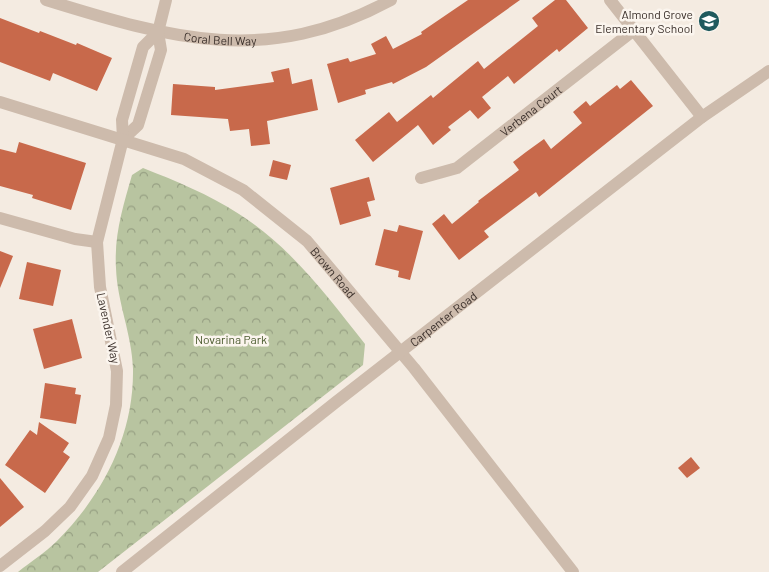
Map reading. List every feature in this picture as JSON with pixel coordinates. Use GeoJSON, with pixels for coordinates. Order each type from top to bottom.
{"type":"FeatureCollection","features":[{"type":"Feature","properties":{"kind":"street","name":"Coral Bell Way"},"geometry":{"type":"LineString","coordinates":[[46,0],[158,32],[181,37],[236,42],[282,38],[334,26],[391,0]]}},
{"type":"Feature","properties":{"kind":"street","name":"Lavender Way"},"geometry":{"type":"LineString","coordinates":[[124,139],[138,125],[161,50],[158,32],[166,0]]}},
{"type":"Feature","properties":{"kind":"street"},"geometry":{"type":"LineString","coordinates":[[610,0],[702,117]]}},
{"type":"Feature","properties":{"kind":"street","name":"Verbena Court"},"geometry":{"type":"LineString","coordinates":[[420,178],[458,168],[634,30]]}},
{"type":"Feature","properties":{"kind":"street","name":"Lavender Way"},"geometry":{"type":"LineString","coordinates":[[0,566],[45,531],[70,507],[92,476],[109,438],[116,405],[118,371],[113,339],[100,287],[97,242],[124,139],[122,120],[143,47],[158,32]]}},
{"type":"Feature","properties":{"kind":"street","name":"Carpenter Road"},"geometry":{"type":"LineString","coordinates":[[122,572],[336,402],[702,117],[769,72]]}},
{"type":"Feature","properties":{"kind":"street","name":"Brown Road"},"geometry":{"type":"LineString","coordinates":[[0,102],[184,159],[243,190],[308,241],[401,353],[573,572]]}},
{"type":"Feature","properties":{"kind":"street"},"geometry":{"type":"LineString","coordinates":[[0,218],[75,239],[97,242]]}},
{"type":"Feature","properties":{"kind":"green space","name":"Novarina Park"},"geometry":{"type":"Polygon","coordinates":[[[143,168],[216,200],[258,227],[275,241],[307,273],[365,344],[363,365],[98,572],[18,572],[52,545],[74,523],[102,484],[122,440],[132,393],[133,369],[130,343],[117,281],[116,244],[122,209],[132,175],[143,168]]]}},
{"type":"Feature","properties":{"kind":"building"},"geometry":{"type":"Polygon","coordinates":[[[468,0],[520,0],[426,67],[393,84],[392,82],[365,90],[366,94],[338,103],[327,64],[348,58],[350,62],[376,54],[371,44],[386,36],[393,49],[422,34],[421,32],[468,0]]]}},
{"type":"Feature","properties":{"kind":"building"},"geometry":{"type":"Polygon","coordinates":[[[555,0],[566,0],[588,28],[559,52],[557,49],[514,84],[508,76],[482,97],[491,108],[478,119],[470,110],[448,127],[451,130],[433,145],[418,125],[373,162],[355,140],[389,112],[397,122],[431,95],[433,98],[478,61],[484,69],[538,26],[532,18],[555,0]]]}},
{"type":"Feature","properties":{"kind":"building"},"geometry":{"type":"Polygon","coordinates":[[[0,18],[39,33],[40,31],[76,45],[77,43],[112,58],[97,91],[53,73],[50,81],[0,62],[0,18]]]}},
{"type":"Feature","properties":{"kind":"building"},"geometry":{"type":"Polygon","coordinates":[[[289,68],[292,84],[312,79],[318,110],[267,121],[270,144],[251,146],[249,129],[230,131],[228,119],[171,115],[173,84],[215,87],[215,90],[274,82],[271,72],[289,68]]]}},
{"type":"Feature","properties":{"kind":"building"},"geometry":{"type":"Polygon","coordinates":[[[631,80],[653,106],[539,197],[536,192],[484,231],[489,237],[459,260],[432,224],[444,214],[452,224],[478,201],[519,170],[513,162],[544,139],[551,149],[582,123],[573,112],[586,101],[590,106],[617,85],[620,89],[631,80]]]}},
{"type":"Feature","properties":{"kind":"building"},"geometry":{"type":"Polygon","coordinates":[[[19,142],[86,163],[71,210],[32,198],[33,195],[0,186],[0,149],[16,153],[19,142]]]}},
{"type":"Feature","properties":{"kind":"building"},"geometry":{"type":"Polygon","coordinates":[[[273,160],[291,165],[287,180],[269,176],[273,160]]]}},
{"type":"Feature","properties":{"kind":"building"},"geometry":{"type":"Polygon","coordinates":[[[369,177],[375,200],[367,202],[371,216],[340,225],[330,188],[369,177]]]}},
{"type":"Feature","properties":{"kind":"building"},"geometry":{"type":"Polygon","coordinates":[[[399,225],[423,231],[410,280],[398,277],[399,271],[375,265],[384,229],[397,232],[399,225]]]}},
{"type":"Feature","properties":{"kind":"building"},"geometry":{"type":"Polygon","coordinates":[[[0,251],[13,256],[0,288],[0,251]]]}},
{"type":"Feature","properties":{"kind":"building"},"geometry":{"type":"Polygon","coordinates":[[[27,262],[61,270],[53,306],[19,299],[27,262]]]}},
{"type":"Feature","properties":{"kind":"building"},"geometry":{"type":"Polygon","coordinates":[[[72,319],[82,358],[44,369],[33,329],[72,319]]]}},
{"type":"Feature","properties":{"kind":"building"},"geometry":{"type":"Polygon","coordinates":[[[45,383],[76,388],[75,394],[81,395],[76,424],[40,418],[45,383]]]}},
{"type":"Feature","properties":{"kind":"building"},"geometry":{"type":"Polygon","coordinates":[[[39,422],[69,443],[63,452],[70,457],[45,493],[5,465],[30,430],[37,435],[39,422]]]}},
{"type":"Feature","properties":{"kind":"building"},"geometry":{"type":"Polygon","coordinates":[[[691,457],[700,468],[687,478],[678,468],[691,457]]]}},
{"type":"Feature","properties":{"kind":"building"},"geometry":{"type":"Polygon","coordinates":[[[0,478],[24,507],[0,527],[0,478]]]}},
{"type":"Feature","properties":{"kind":"place","name":"Almond Grove Elementary School"},"geometry":{"type":"Point","coordinates":[709,21]}}]}
